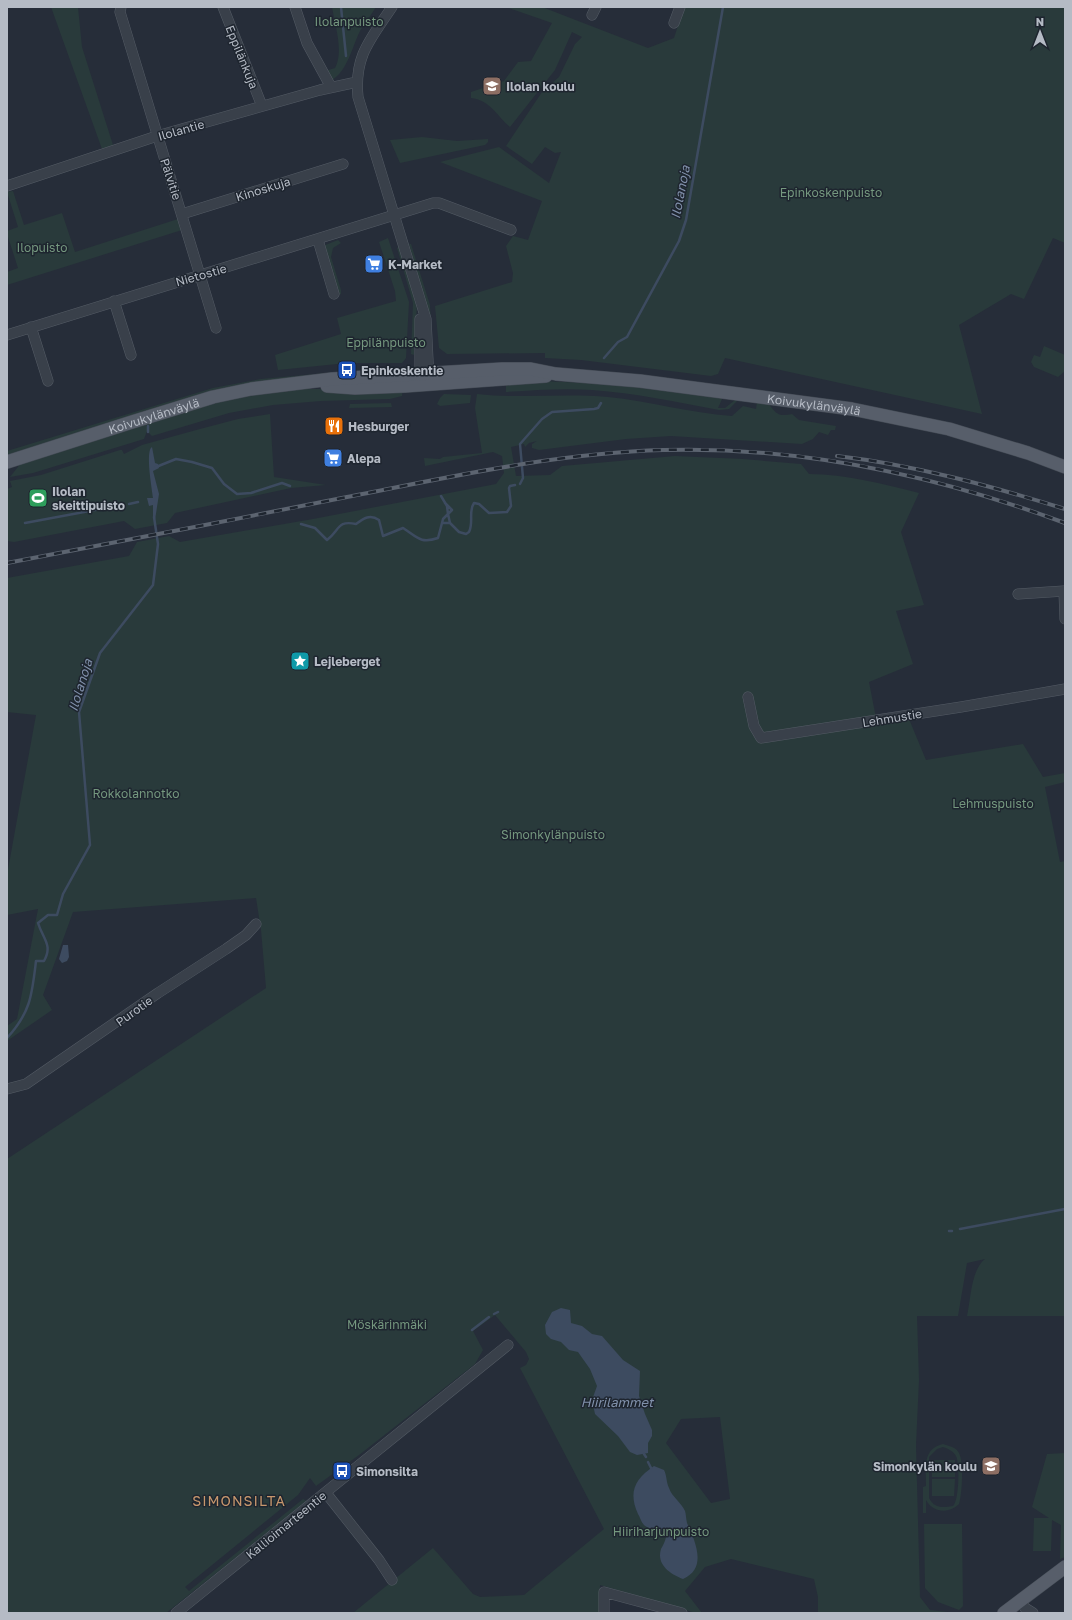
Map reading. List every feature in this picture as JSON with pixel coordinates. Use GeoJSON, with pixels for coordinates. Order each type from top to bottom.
{"type":"FeatureCollection","features":[{"type":"Feature","properties":{"kind":"main road","name":"Koivukylänväylä"},"geometry":{"type":"LineString","coordinates":[[7,462],[214,397],[251,389],[304,384],[355,388],[425,379],[533,378],[556,374],[640,380],[814,402],[880,414],[950,429],[1028,453],[1065,467]]}},
{"type":"Feature","properties":{"kind":"main road"},"geometry":{"type":"LineString","coordinates":[[1004,1613],[1065,1567]]}},
{"type":"Feature","properties":{"kind":"street","name":"Pälvitie"},"geometry":{"type":"LineString","coordinates":[[121,7],[122,17],[157,136],[216,328]]}},
{"type":"Feature","properties":{"kind":"street","name":"Eppilänkuja"},"geometry":{"type":"LineString","coordinates":[[223,7],[262,106]]}},
{"type":"Feature","properties":{"kind":"street"},"geometry":{"type":"LineString","coordinates":[[295,7],[307,43],[331,87]]}},
{"type":"Feature","properties":{"kind":"street"},"geometry":{"type":"LineString","coordinates":[[392,7],[363,51],[358,65],[358,97],[423,310],[420,320],[425,379]]}},
{"type":"Feature","properties":{"kind":"street"},"geometry":{"type":"LineString","coordinates":[[674,23],[680,7]]}},
{"type":"Feature","properties":{"kind":"street","name":"Ilolantie"},"geometry":{"type":"LineString","coordinates":[[7,186],[157,136],[331,87],[357,82]]}},
{"type":"Feature","properties":{"kind":"street","name":"Kinoskuja"},"geometry":{"type":"LineString","coordinates":[[182,214],[344,164]]}},
{"type":"Feature","properties":{"kind":"street","name":"Nietostie"},"geometry":{"type":"LineString","coordinates":[[7,335],[200,274],[318,240],[394,215],[439,203],[511,230]]}},
{"type":"Feature","properties":{"kind":"street"},"geometry":{"type":"LineString","coordinates":[[318,240],[334,294]]}},
{"type":"Feature","properties":{"kind":"street"},"geometry":{"type":"LineString","coordinates":[[114,301],[131,355]]}},
{"type":"Feature","properties":{"kind":"street"},"geometry":{"type":"LineString","coordinates":[[31,327],[48,380]]}},
{"type":"Feature","properties":{"kind":"street"},"geometry":{"type":"LineString","coordinates":[[1018,594],[1064,591],[1065,619]]}},
{"type":"Feature","properties":{"kind":"street","name":"Lehmustie"},"geometry":{"type":"LineString","coordinates":[[748,697],[754,726],[761,738],[1065,689]]}},
{"type":"Feature","properties":{"kind":"street","name":"Purotie"},"geometry":{"type":"LineString","coordinates":[[7,1090],[26,1084],[158,993],[226,949],[246,935],[256,924]]}},
{"type":"Feature","properties":{"kind":"street","name":"Kallioimarteentie"},"geometry":{"type":"LineString","coordinates":[[176,1613],[508,1346]]}},
{"type":"Feature","properties":{"kind":"street"},"geometry":{"type":"LineString","coordinates":[[326,1493],[379,1560],[392,1580]]}},
{"type":"Feature","properties":{"kind":"street"},"geometry":{"type":"LineString","coordinates":[[604,1613],[604,1592],[682,1613]]}},
{"type":"Feature","properties":{"kind":"street"},"geometry":{"type":"LineString","coordinates":[[1020,1600],[1025,1608],[1033,1613]]}},
{"type":"Feature","properties":{"kind":"green space"},"geometry":{"type":"Polygon","coordinates":[[[51,7],[78,7],[82,47],[113,145],[102,149],[51,7]]]}},
{"type":"Feature","properties":{"kind":"green space","name":"Ilolanpuisto"},"geometry":{"type":"Polygon","coordinates":[[[332,7],[376,7],[360,31],[346,64],[332,80],[325,71],[335,68],[338,62],[339,46],[332,7]]]}},
{"type":"Feature","properties":{"kind":"green space","name":"Epinkoskenpuisto"},"geometry":{"type":"Polygon","coordinates":[[[506,7],[542,7],[648,48],[674,38],[684,7],[1065,7],[1065,243],[1053,238],[1024,299],[1011,294],[959,325],[982,414],[725,358],[718,374],[711,376],[581,360],[545,358],[545,353],[447,354],[439,348],[435,306],[512,282],[513,273],[506,246],[513,236],[528,240],[542,201],[440,162],[499,147],[549,183],[561,152],[555,153],[545,147],[532,164],[506,146],[542,92],[559,77],[575,44],[582,37],[572,32],[555,70],[510,127],[488,105],[478,99],[471,98],[471,92],[504,81],[518,62],[531,61],[552,23],[506,7]]]}},
{"type":"Feature","properties":{"kind":"green space"},"geometry":{"type":"Polygon","coordinates":[[[422,137],[457,141],[488,139],[488,142],[485,145],[400,163],[390,140],[422,137]]]}},
{"type":"Feature","properties":{"kind":"green space","name":"Ilopuisto"},"geometry":{"type":"Polygon","coordinates":[[[13,191],[24,225],[62,213],[75,252],[178,219],[182,230],[7,285],[7,272],[18,268],[7,234],[7,231],[18,227],[7,192],[13,191]]]}},
{"type":"Feature","properties":{"kind":"green space","name":"Eppilänpuisto"},"geometry":{"type":"Polygon","coordinates":[[[388,238],[409,302],[406,358],[402,363],[347,363],[278,370],[275,355],[341,334],[337,318],[396,301],[395,291],[379,242],[388,238]]]}},
{"type":"Feature","properties":{"kind":"green space"},"geometry":{"type":"Polygon","coordinates":[[[338,240],[341,243],[333,248],[331,257],[341,290],[341,294],[338,295],[323,246],[338,240]]]}},
{"type":"Feature","properties":{"kind":"green space"},"geometry":{"type":"Polygon","coordinates":[[[409,244],[411,244],[430,305],[432,348],[419,280],[409,244]]]}},
{"type":"Feature","properties":{"kind":"green space"},"geometry":{"type":"Polygon","coordinates":[[[399,247],[417,304],[414,355],[411,354],[413,303],[397,248],[399,247]]]}},
{"type":"Feature","properties":{"kind":"green space"},"geometry":{"type":"Polygon","coordinates":[[[1044,346],[1065,355],[1065,371],[1058,377],[1034,367],[1031,362],[1034,355],[1040,357],[1044,346]]]}},
{"type":"Feature","properties":{"kind":"green space"},"geometry":{"type":"Polygon","coordinates":[[[337,372],[7,456],[7,451],[213,388],[261,379],[337,372]]]}},
{"type":"Feature","properties":{"kind":"green space"},"geometry":{"type":"Polygon","coordinates":[[[540,381],[614,384],[723,397],[718,408],[725,408],[735,400],[738,400],[729,409],[719,410],[608,391],[560,389],[506,392],[506,385],[540,381]]]}},
{"type":"Feature","properties":{"kind":"green space"},"geometry":{"type":"Polygon","coordinates":[[[286,389],[402,389],[402,396],[390,399],[321,401],[273,405],[229,413],[152,436],[147,431],[144,439],[33,473],[10,477],[21,463],[211,403],[286,389]]]}},
{"type":"Feature","properties":{"kind":"green space"},"geometry":{"type":"Polygon","coordinates":[[[444,394],[471,395],[470,403],[440,406],[437,404],[444,394]]]}},
{"type":"Feature","properties":{"kind":"green space","name":"Simonkylänpuisto"},"geometry":{"type":"Polygon","coordinates":[[[477,394],[509,396],[608,397],[732,416],[743,406],[756,409],[757,402],[769,404],[778,414],[781,415],[792,414],[799,420],[836,426],[835,430],[831,430],[828,435],[819,432],[813,439],[802,444],[671,436],[626,439],[539,450],[532,448],[532,444],[537,441],[529,443],[525,447],[524,444],[511,447],[516,476],[550,475],[562,466],[675,456],[743,459],[801,464],[809,474],[823,474],[851,478],[919,493],[901,532],[924,605],[896,611],[913,664],[869,682],[876,718],[909,719],[926,760],[1023,744],[1043,777],[1065,773],[1065,782],[1045,787],[1060,862],[1065,861],[1065,1316],[967,1316],[974,1277],[980,1264],[985,1259],[967,1263],[958,1316],[917,1316],[919,1380],[916,1445],[920,1597],[930,1610],[956,1613],[818,1613],[818,1597],[814,1579],[731,1559],[705,1567],[685,1591],[702,1613],[696,1613],[600,1585],[599,1613],[353,1613],[433,1548],[473,1594],[480,1597],[524,1595],[604,1529],[520,1368],[526,1365],[529,1359],[526,1352],[495,1315],[473,1331],[483,1350],[475,1364],[359,1455],[316,1486],[310,1478],[298,1495],[185,1587],[189,1591],[303,1499],[307,1501],[166,1613],[7,1613],[7,1159],[266,988],[261,930],[256,898],[73,912],[43,995],[52,1010],[7,1041],[7,1026],[17,1019],[38,909],[7,915],[7,875],[36,715],[7,712],[7,578],[129,556],[137,542],[169,536],[180,542],[313,519],[496,484],[504,473],[502,456],[493,452],[425,466],[424,458],[440,459],[443,457],[482,453],[475,408],[477,394]],[[720,1417],[681,1419],[666,1443],[711,1503],[730,1499],[720,1417]]]}},
{"type":"Feature","properties":{"kind":"green space"},"geometry":{"type":"Polygon","coordinates":[[[391,403],[392,407],[349,408],[350,404],[391,403]]]}},
{"type":"Feature","properties":{"kind":"green space"},"geometry":{"type":"Polygon","coordinates":[[[270,414],[274,477],[326,485],[291,488],[175,513],[167,523],[135,529],[124,521],[14,542],[7,541],[7,489],[12,487],[10,481],[41,475],[120,450],[122,450],[124,454],[142,445],[238,419],[270,414]]]}},
{"type":"Feature","properties":{"kind":"green space"},"geometry":{"type":"Polygon","coordinates":[[[943,1444],[950,1446],[958,1451],[961,1457],[962,1486],[960,1499],[959,1504],[946,1511],[933,1508],[926,1500],[926,1513],[923,1513],[923,1487],[926,1486],[927,1460],[931,1450],[943,1444]],[[943,1447],[937,1449],[929,1457],[929,1498],[933,1504],[945,1507],[953,1506],[957,1497],[958,1466],[956,1456],[952,1451],[943,1447]]]}},
{"type":"Feature","properties":{"kind":"green space"},"geometry":{"type":"Polygon","coordinates":[[[1065,1453],[1065,1557],[1060,1559],[1061,1525],[1052,1520],[1051,1551],[1033,1551],[1034,1518],[1049,1518],[1032,1507],[1047,1454],[1065,1453]]]}},
{"type":"Feature","properties":{"kind":"green space"},"geometry":{"type":"Polygon","coordinates":[[[932,1460],[955,1460],[955,1477],[932,1477],[932,1460]]]}},
{"type":"Feature","properties":{"kind":"green space"},"geometry":{"type":"Polygon","coordinates":[[[932,1479],[955,1479],[954,1496],[932,1496],[932,1479]]]}},
{"type":"Feature","properties":{"kind":"green space"},"geometry":{"type":"Polygon","coordinates":[[[924,1524],[962,1524],[963,1606],[959,1610],[938,1602],[925,1588],[924,1524]]]}},
{"type":"Feature","properties":{"kind":"water"},"geometry":{"type":"Polygon","coordinates":[[[152,447],[155,463],[158,464],[159,468],[153,471],[159,494],[155,520],[153,516],[153,505],[149,506],[147,498],[153,498],[149,463],[149,455],[152,447]]]}},
{"type":"Feature","properties":{"kind":"water"},"geometry":{"type":"Polygon","coordinates":[[[63,945],[68,945],[69,957],[67,961],[62,963],[59,959],[63,945]]]}},
{"type":"Feature","properties":{"kind":"water","name":"Hiirilammet"},"geometry":{"type":"Polygon","coordinates":[[[561,1308],[570,1310],[571,1323],[582,1326],[592,1334],[602,1336],[623,1360],[640,1371],[639,1396],[652,1430],[652,1436],[648,1443],[648,1453],[637,1455],[630,1452],[618,1436],[595,1414],[592,1400],[597,1386],[590,1369],[578,1352],[569,1350],[561,1342],[551,1339],[546,1334],[545,1325],[552,1312],[561,1308]]]}},
{"type":"Feature","properties":{"kind":"water"},"geometry":{"type":"Polygon","coordinates":[[[654,1466],[664,1470],[670,1491],[685,1511],[687,1523],[696,1546],[697,1561],[695,1568],[691,1574],[683,1579],[669,1572],[661,1560],[661,1549],[666,1537],[662,1531],[644,1525],[635,1506],[635,1487],[642,1476],[654,1466]]]}},
{"type":"Feature","properties":{"kind":"waterway"},"geometry":{"type":"LineString","coordinates":[[341,7],[346,56]]}},
{"type":"Feature","properties":{"kind":"waterway","name":"Ilolanoja"},"geometry":{"type":"LineString","coordinates":[[604,358],[618,342],[627,337],[679,241],[686,220],[723,7]]}},
{"type":"Feature","properties":{"kind":"waterway","name":"Ilolanoja"},"geometry":{"type":"LineString","coordinates":[[520,484],[523,478],[520,444],[542,419],[552,412],[594,409],[598,408],[601,403]]}},
{"type":"Feature","properties":{"kind":"waterway"},"geometry":{"type":"LineString","coordinates":[[148,426],[148,432]]}},
{"type":"Feature","properties":{"kind":"waterway","name":"Ilolanoja"},"geometry":{"type":"LineString","coordinates":[[156,467],[176,459],[212,468],[224,484],[237,494],[251,493],[282,483],[290,486]]}},
{"type":"Feature","properties":{"kind":"waterway","name":"Ilolanoja"},"geometry":{"type":"LineString","coordinates":[[301,524],[315,528],[327,540],[339,527],[345,523],[356,524],[370,517],[379,520],[383,536],[403,528],[419,539],[432,540],[438,538],[442,523],[450,523],[459,532],[466,534],[469,532],[471,525],[471,510],[474,503],[479,504],[489,513],[507,512],[511,506],[509,488],[510,486],[515,485]]}},
{"type":"Feature","properties":{"kind":"waterway"},"geometry":{"type":"LineString","coordinates":[[441,496],[447,506],[448,514],[443,519],[442,523]]}},
{"type":"Feature","properties":{"kind":"waterway"},"geometry":{"type":"LineString","coordinates":[[129,504],[138,502]]}},
{"type":"Feature","properties":{"kind":"waterway"},"geometry":{"type":"LineString","coordinates":[[445,503],[452,510],[448,514],[450,523]]}},
{"type":"Feature","properties":{"kind":"waterway"},"geometry":{"type":"LineString","coordinates":[[25,523],[111,507]]}},
{"type":"Feature","properties":{"kind":"waterway","name":"Ilolanoja"},"geometry":{"type":"LineString","coordinates":[[7,1038],[15,1029],[26,1011],[31,993],[36,961],[44,961],[47,955],[48,951],[46,942],[38,923],[48,915],[57,915],[63,894],[90,845],[79,712],[100,653],[153,585],[158,544],[154,517]]}},
{"type":"Feature","properties":{"kind":"waterway"},"geometry":{"type":"LineString","coordinates":[[960,1229],[1065,1209]]}},
{"type":"Feature","properties":{"kind":"waterway"},"geometry":{"type":"LineString","coordinates":[[494,1314],[498,1312]]}},
{"type":"Feature","properties":{"kind":"waterway"},"geometry":{"type":"LineString","coordinates":[[472,1330],[489,1317]]}},
{"type":"Feature","properties":{"kind":"waterway"},"geometry":{"type":"LineString","coordinates":[[648,1462],[651,1468]]}},
{"type":"Feature","properties":{"kind":"railway"},"geometry":{"type":"LineString","coordinates":[[7,563],[504,467],[583,456],[663,450],[715,450],[766,453],[867,467],[967,491],[1065,523]]}},
{"type":"Feature","properties":{"kind":"railway"},"geometry":{"type":"LineString","coordinates":[[837,456],[895,465],[952,477],[1065,509]]}},
{"type":"Feature","properties":{"kind":"place","name":"Ilolan koulu"},"geometry":{"type":"Point","coordinates":[492,86]}},
{"type":"Feature","properties":{"kind":"place","name":"K-Market"},"geometry":{"type":"Point","coordinates":[374,264]}},
{"type":"Feature","properties":{"kind":"place","name":"Epinkoskentie"},"geometry":{"type":"Point","coordinates":[347,370]}},
{"type":"Feature","properties":{"kind":"place","name":"Hesburger"},"geometry":{"type":"Point","coordinates":[334,426]}},
{"type":"Feature","properties":{"kind":"place","name":"Alepa"},"geometry":{"type":"Point","coordinates":[333,458]}},
{"type":"Feature","properties":{"kind":"place","name":"Ilolan skeittipuisto"},"geometry":{"type":"Point","coordinates":[38,498]}},
{"type":"Feature","properties":{"kind":"place","name":"Lejleberget"},"geometry":{"type":"Point","coordinates":[300,661]}},
{"type":"Feature","properties":{"kind":"place","name":"Simonkylän koulu"},"geometry":{"type":"Point","coordinates":[991,1466]}},
{"type":"Feature","properties":{"kind":"place","name":"Simonsilta"},"geometry":{"type":"Point","coordinates":[342,1471]}},
{"type":"Feature","properties":{"kind":"district","name":"SIMONSILTA"},"geometry":{"type":"Point","coordinates":[239,1500]}},
{"type":"Feature","properties":{"kind":"park label","name":"Rokkolannotko"},"geometry":{"type":"Point","coordinates":[136,793]}},
{"type":"Feature","properties":{"kind":"park label","name":"Lehmuspuisto"},"geometry":{"type":"Point","coordinates":[993,803]}},
{"type":"Feature","properties":{"kind":"park label","name":"Möskärinmäki"},"geometry":{"type":"Point","coordinates":[387,1324]}},
{"type":"Feature","properties":{"kind":"park label","name":"Hiiriharjunpuisto"},"geometry":{"type":"Point","coordinates":[661,1531]}}]}
